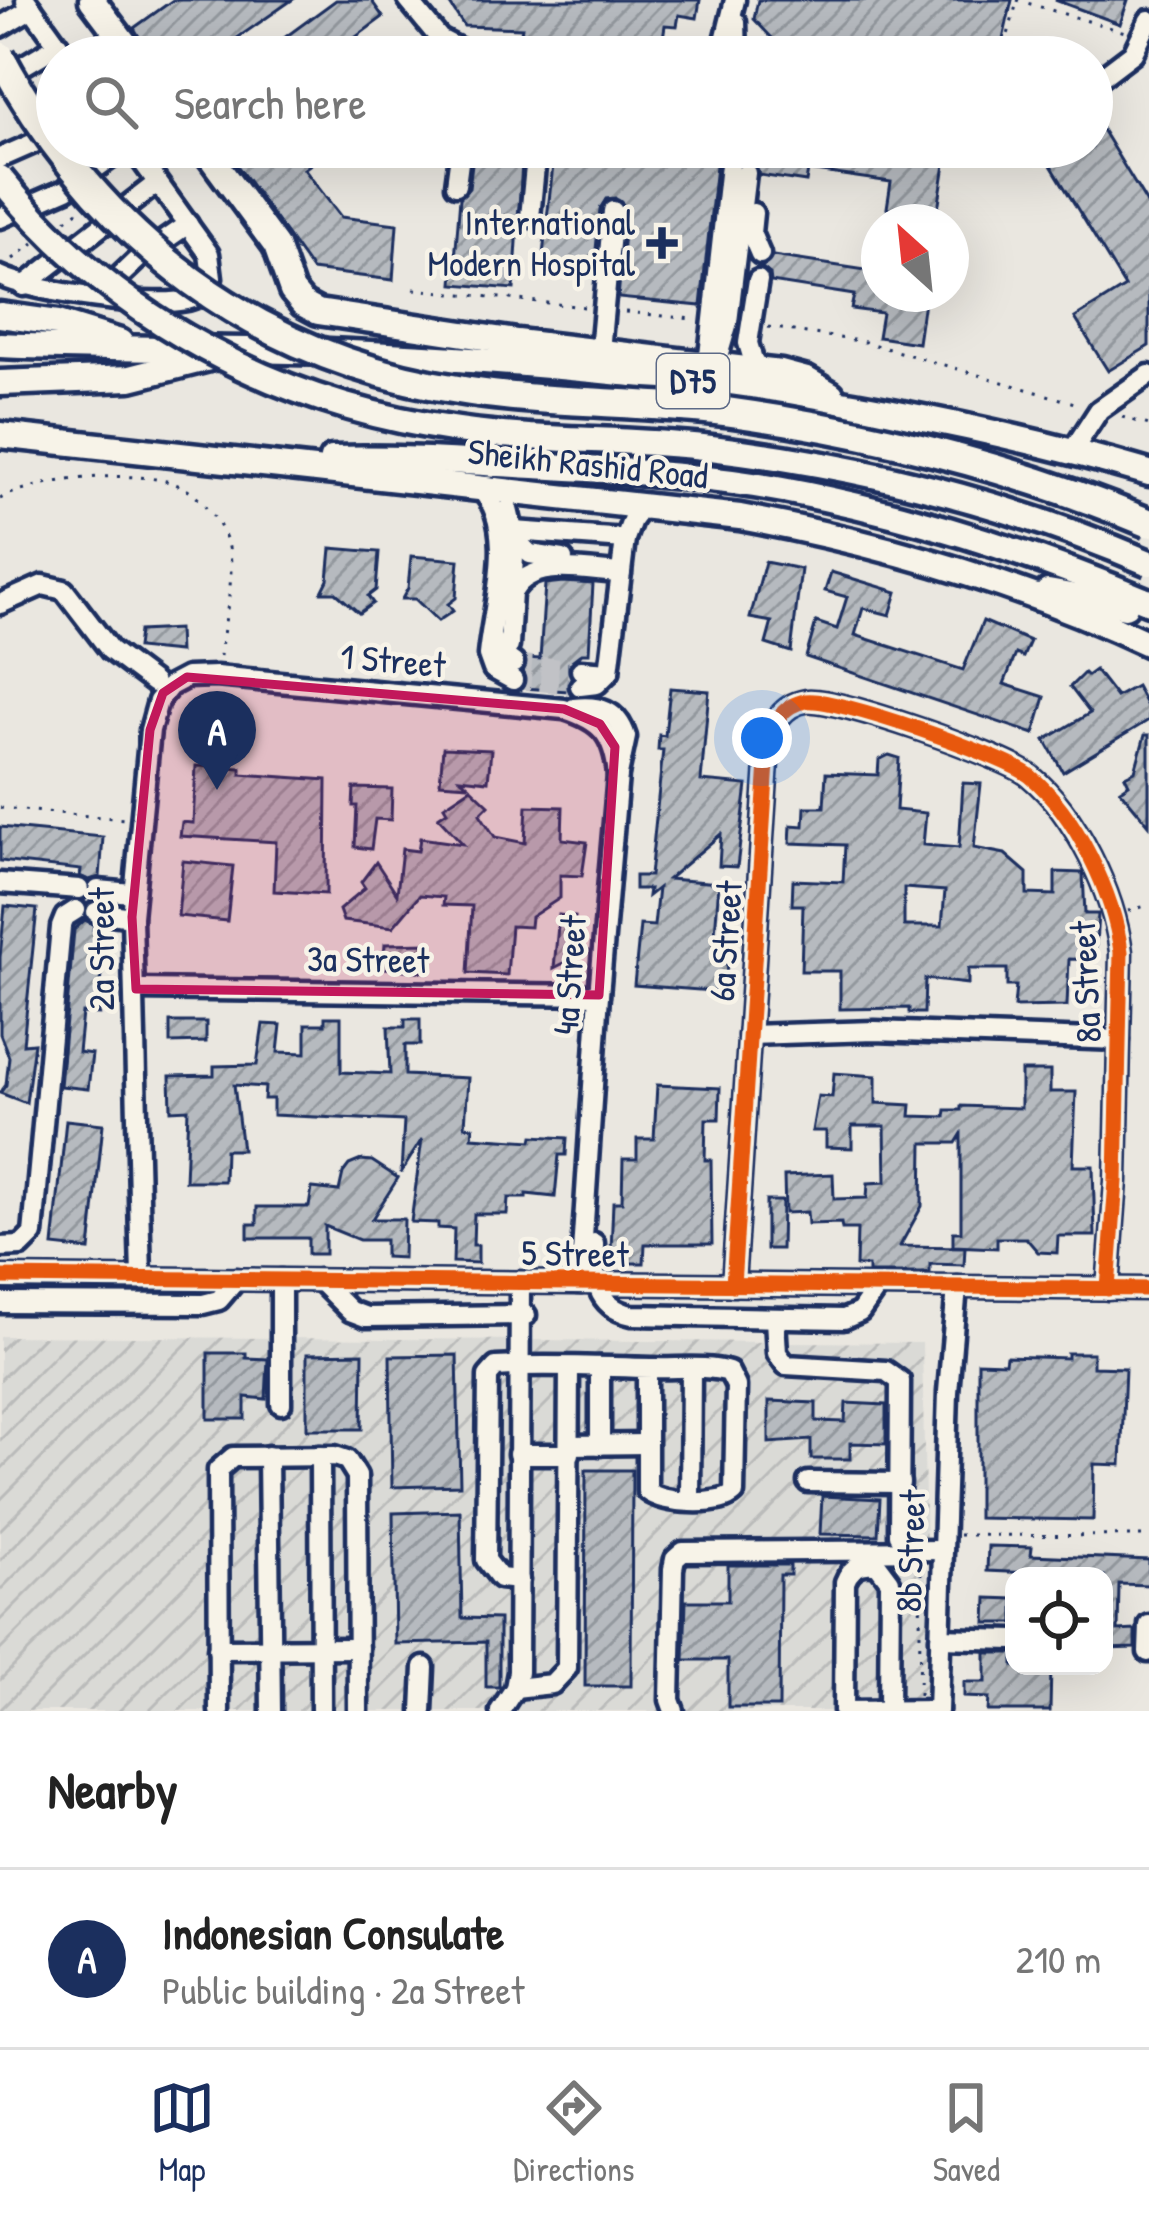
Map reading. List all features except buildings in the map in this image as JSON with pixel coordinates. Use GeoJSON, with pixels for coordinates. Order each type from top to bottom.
{"type":"FeatureCollection","features":[{"type":"Feature","properties":{"kind":"highway"},"geometry":{"type":"LineString","coordinates":[[0,56],[36,114]]}},
{"type":"Feature","properties":{"kind":"highway"},"geometry":{"type":"LineString","coordinates":[[74,168],[132,234],[208,294],[319,352],[390,375],[470,392],[684,407],[836,429],[1004,470],[1149,523]]}},
{"type":"Feature","properties":{"kind":"main road"},"geometry":{"type":"LineString","coordinates":[[92,0],[119,36]]}},
{"type":"Feature","properties":{"kind":"main road"},"geometry":{"type":"LineString","coordinates":[[218,168],[270,237],[292,291],[310,309],[422,328],[756,370],[807,380],[842,403]]}},
{"type":"Feature","properties":{"kind":"main road"},"geometry":{"type":"LineString","coordinates":[[0,178],[63,245],[154,318],[256,374],[332,404],[460,431],[654,442],[826,465],[1011,512],[1149,563]]}},
{"type":"Feature","properties":{"kind":"main road"},"geometry":{"type":"LineString","coordinates":[[0,316],[79,328],[139,350]]}},
{"type":"Feature","properties":{"kind":"main road","name":"D75"},"geometry":{"type":"LineString","coordinates":[[0,345],[232,350],[512,364],[698,381],[842,403],[1073,450],[1148,472]]}},
{"type":"Feature","properties":{"kind":"main road"},"geometry":{"type":"LineString","coordinates":[[0,383],[130,378],[232,350]]}},
{"type":"Feature","properties":{"kind":"main road","name":"Sheikh Rashid Road"},"geometry":{"type":"LineString","coordinates":[[0,435],[740,517],[855,540],[1021,591],[1149,644]]}},
{"type":"Feature","properties":{"kind":"main road"},"geometry":{"type":"LineString","coordinates":[[264,464],[414,458],[626,471],[755,485],[882,512],[1024,554],[1149,602]]}},
{"type":"Feature","properties":{"kind":"main road"},"geometry":{"type":"LineString","coordinates":[[1021,591],[1097,598],[1149,614]]}},
{"type":"Feature","properties":{"kind":"street"},"geometry":{"type":"LineString","coordinates":[[408,0],[438,36]]}},
{"type":"Feature","properties":{"kind":"street"},"geometry":{"type":"LineString","coordinates":[[727,36],[735,2]]}},
{"type":"Feature","properties":{"kind":"street"},"geometry":{"type":"LineString","coordinates":[[735,2],[736,36]]}},
{"type":"Feature","properties":{"kind":"street"},"geometry":{"type":"LineString","coordinates":[[0,27],[29,4],[52,36]]}},
{"type":"Feature","properties":{"kind":"street"},"geometry":{"type":"LineString","coordinates":[[1113,70],[1124,62],[1146,27]]}},
{"type":"Feature","properties":{"kind":"street"},"geometry":{"type":"LineString","coordinates":[[0,79],[36,63]]}},
{"type":"Feature","properties":{"kind":"street"},"geometry":{"type":"LineString","coordinates":[[0,158],[36,143]]}},
{"type":"Feature","properties":{"kind":"street"},"geometry":{"type":"LineString","coordinates":[[0,218],[67,188],[97,168]]}},
{"type":"Feature","properties":{"kind":"street"},"geometry":{"type":"LineString","coordinates":[[0,276],[51,293],[98,298],[181,300],[204,292],[212,278],[212,262],[145,168]]}},
{"type":"Feature","properties":{"kind":"street"},"geometry":{"type":"LineString","coordinates":[[456,185],[458,168]]}},
{"type":"Feature","properties":{"kind":"street"},"geometry":{"type":"LineString","coordinates":[[530,217],[535,168]]}},
{"type":"Feature","properties":{"kind":"street"},"geometry":{"type":"LineString","coordinates":[[712,365],[730,168]]}},
{"type":"Feature","properties":{"kind":"street"},"geometry":{"type":"LineString","coordinates":[[712,365],[752,247],[752,174]]}},
{"type":"Feature","properties":{"kind":"street"},"geometry":{"type":"LineString","coordinates":[[24,286],[157,184]]}},
{"type":"Feature","properties":{"kind":"street"},"geometry":{"type":"LineString","coordinates":[[600,351],[613,212]]}},
{"type":"Feature","properties":{"kind":"street"},"geometry":{"type":"LineString","coordinates":[[98,298],[140,257],[188,224]]}},
{"type":"Feature","properties":{"kind":"street"},"geometry":{"type":"LineString","coordinates":[[756,370],[748,350],[758,280]]}},
{"type":"Feature","properties":{"kind":"street"},"geometry":{"type":"LineString","coordinates":[[1073,450],[1099,410],[1149,375]]}},
{"type":"Feature","properties":{"kind":"street"},"geometry":{"type":"LineString","coordinates":[[488,489],[507,505],[514,535],[512,663],[495,647],[491,629],[501,529],[488,489]]}},
{"type":"Feature","properties":{"kind":"street"},"geometry":{"type":"LineString","coordinates":[[580,678],[597,685],[609,672],[625,539],[644,504]]}},
{"type":"Feature","properties":{"kind":"street"},"geometry":{"type":"LineString","coordinates":[[514,535],[625,539]]}},
{"type":"Feature","properties":{"kind":"street"},"geometry":{"type":"LineString","coordinates":[[514,535],[536,556],[621,568]]}},
{"type":"Feature","properties":{"kind":"street"},"geometry":{"type":"LineString","coordinates":[[512,595],[521,578],[536,571],[621,568]]}},
{"type":"Feature","properties":{"kind":"street"},"geometry":{"type":"LineString","coordinates":[[0,604],[36,587],[57,586],[69,594],[110,650],[162,682]]}},
{"type":"Feature","properties":{"kind":"street","name":"1 Street"},"geometry":{"type":"LineString","coordinates":[[162,682],[215,671],[564,709],[593,706],[612,725]]}},
{"type":"Feature","properties":{"kind":"street","name":"2a Street"},"geometry":{"type":"LineString","coordinates":[[135,1278],[132,893],[150,730],[147,700],[162,682]]}},
{"type":"Feature","properties":{"kind":"street","name":"8a Street"},"geometry":{"type":"LineString","coordinates":[[787,710],[806,701],[828,703],[985,752],[1019,768],[1059,807],[1102,879],[1121,952],[1114,1289]]}},
{"type":"Feature","properties":{"kind":"street","name":"6a Street"},"geometry":{"type":"LineString","coordinates":[[740,1285],[741,1183],[768,747],[773,726],[787,710]]}},
{"type":"Feature","properties":{"kind":"street","name":"4a Street"},"geometry":{"type":"LineString","coordinates":[[587,1283],[599,995],[618,776],[612,725]]}},
{"type":"Feature","properties":{"kind":"street"},"geometry":{"type":"LineString","coordinates":[[0,883],[132,893]]}},
{"type":"Feature","properties":{"kind":"street"},"geometry":{"type":"LineString","coordinates":[[0,1246],[20,1246],[33,1234],[65,917],[86,911],[132,917]]}},
{"type":"Feature","properties":{"kind":"street","name":"3a Street"},"geometry":{"type":"LineString","coordinates":[[136,989],[599,995]]}},
{"type":"Feature","properties":{"kind":"street"},"geometry":{"type":"LineString","coordinates":[[750,1029],[1119,1035]]}},
{"type":"Feature","properties":{"kind":"street","name":"5 Street"},"geometry":{"type":"LineString","coordinates":[[0,1276],[1149,1289]]}},
{"type":"Feature","properties":{"kind":"street"},"geometry":{"type":"LineString","coordinates":[[0,1303],[202,1304],[219,1300],[237,1279]]}},
{"type":"Feature","properties":{"kind":"street"},"geometry":{"type":"LineString","coordinates":[[280,1404],[281,1280]]}},
{"type":"Feature","properties":{"kind":"street"},"geometry":{"type":"LineString","coordinates":[[319,1280],[350,1311],[366,1316],[525,1315]]}},
{"type":"Feature","properties":{"kind":"street"},"geometry":{"type":"LineString","coordinates":[[500,1711],[515,1688],[526,1282]]}},
{"type":"Feature","properties":{"kind":"street"},"geometry":{"type":"LineString","coordinates":[[587,1283],[625,1314],[775,1319],[850,1318],[864,1308],[878,1286]]}},
{"type":"Feature","properties":{"kind":"street","name":"8b Street"},"geometry":{"type":"LineString","coordinates":[[938,1710],[950,1287]]}},
{"type":"Feature","properties":{"kind":"street"},"geometry":{"type":"LineString","coordinates":[[775,1319],[776,1353],[786,1365],[886,1371],[898,1378],[902,1390],[898,1535]]}},
{"type":"Feature","properties":{"kind":"street"},"geometry":{"type":"LineString","coordinates":[[515,1688],[552,1684],[567,1668],[569,1366]]}},
{"type":"Feature","properties":{"kind":"street"},"geometry":{"type":"LineString","coordinates":[[519,1580],[500,1578],[489,1567],[488,1376],[496,1367],[569,1366],[600,1367],[647,1368],[691,1369],[724,1370],[735,1381],[734,1493],[728,1499],[690,1499],[658,1498],[646,1491],[647,1368]]}},
{"type":"Feature","properties":{"kind":"street"},"geometry":{"type":"LineString","coordinates":[[600,1367],[600,1445]]}},
{"type":"Feature","properties":{"kind":"street"},"geometry":{"type":"LineString","coordinates":[[690,1499],[691,1369]]}},
{"type":"Feature","properties":{"kind":"street"},"geometry":{"type":"LineString","coordinates":[[518,1454],[645,1444]]}},
{"type":"Feature","properties":{"kind":"street"},"geometry":{"type":"LineString","coordinates":[[268,1456],[271,1711]]}},
{"type":"Feature","properties":{"kind":"street"},"geometry":{"type":"LineString","coordinates":[[320,1456],[321,1711]]}},
{"type":"Feature","properties":{"kind":"street"},"geometry":{"type":"LineString","coordinates":[[219,1711],[217,1475],[221,1465],[233,1457],[320,1456],[347,1460],[357,1476],[358,1711]]}},
{"type":"Feature","properties":{"kind":"street"},"geometry":{"type":"LineString","coordinates":[[808,1482],[900,1483]]}},
{"type":"Feature","properties":{"kind":"street"},"geometry":{"type":"LineString","coordinates":[[674,1711],[670,1700],[673,1569],[678,1555],[693,1550],[921,1550],[943,1542]]}},
{"type":"Feature","properties":{"kind":"street"},"geometry":{"type":"LineString","coordinates":[[889,1710],[890,1581],[878,1565],[864,1563],[852,1569],[845,1582],[845,1711],[938,1710]]}},
{"type":"Feature","properties":{"kind":"street"},"geometry":{"type":"LineString","coordinates":[[1148,1652],[1149,1625]]}},
{"type":"Feature","properties":{"kind":"street"},"geometry":{"type":"LineString","coordinates":[[940,1638],[1005,1640]]}},
{"type":"Feature","properties":{"kind":"street"},"geometry":{"type":"LineString","coordinates":[[218,1648],[358,1648]]}},
{"type":"Feature","properties":{"kind":"street"},"geometry":{"type":"LineString","coordinates":[[422,1711],[424,1666]]}},
{"type":"Feature","properties":{"kind":"path"},"geometry":{"type":"LineString","coordinates":[[1008,36],[1017,0],[1146,27]]}},
{"type":"Feature","properties":{"kind":"path"},"geometry":{"type":"LineString","coordinates":[[414,289],[713,321]]}},
{"type":"Feature","properties":{"kind":"path"},"geometry":{"type":"LineString","coordinates":[[750,324],[865,342],[1149,425]]}},
{"type":"Feature","properties":{"kind":"path"},"geometry":{"type":"LineString","coordinates":[[0,499],[31,484],[93,479],[169,481],[193,493],[230,551],[215,671]]}},
{"type":"Feature","properties":{"kind":"path"},"geometry":{"type":"LineString","coordinates":[[0,808],[124,819]]}},
{"type":"Feature","properties":{"kind":"path"},"geometry":{"type":"LineString","coordinates":[[1115,915],[1149,905]]}},
{"type":"Feature","properties":{"kind":"path"},"geometry":{"type":"LineString","coordinates":[[943,1542],[1149,1537]]}},
{"type":"Feature","properties":{"kind":"path"},"geometry":{"type":"LineString","coordinates":[[918,1710],[921,1550]]}},
{"type":"Feature","properties":{"kind":"highlighted area"},"geometry":{"type":"Polygon","coordinates":[[[187,677],[564,709],[600,724],[615,747],[599,995],[136,989],[132,917],[150,730],[163,693],[187,677]]]}},
{"type":"Feature","properties":{"kind":"shaded area"},"geometry":{"type":"Polygon","coordinates":[[[0,1336],[922,1343],[929,1711],[0,1711],[0,1336]]]}},
{"type":"Feature","properties":{"kind":"tunnel"},"geometry":{"type":"LineString","coordinates":[[514,663],[581,670]]}},
{"type":"Feature","properties":{"kind":"tunnel"},"geometry":{"type":"LineString","coordinates":[[513,680],[580,686]]}},
{"type":"Feature","properties":{"kind":"cycle path"},"geometry":{"type":"LineString","coordinates":[[733,1285],[768,747],[779,717],[806,701],[883,718],[1015,767],[1047,792],[1090,856],[1110,905],[1121,952],[1116,1181],[1108,1289]]}},
{"type":"Feature","properties":{"kind":"cycle path"},"geometry":{"type":"LineString","coordinates":[[0,1277],[1149,1289]]}},
{"type":"Feature","properties":{"kind":"place","name":"International Modern Hospital"},"geometry":{"type":"Point","coordinates":[662,243]}},
{"type":"Feature","properties":{"kind":"place","name":"Indonesian Consulate"},"geometry":{"type":"Point","coordinates":[217,790]}}]}
